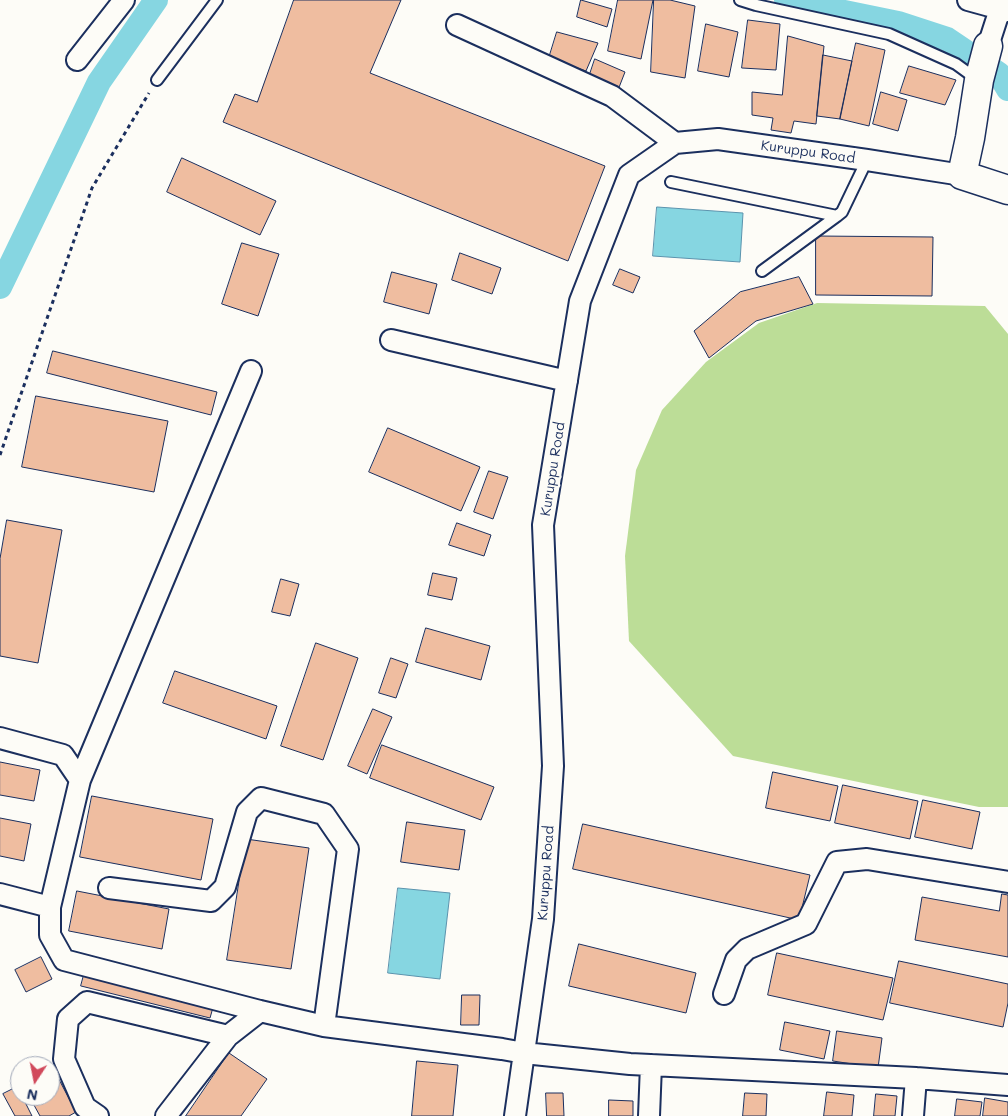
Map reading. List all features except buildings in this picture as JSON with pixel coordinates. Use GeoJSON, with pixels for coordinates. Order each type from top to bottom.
{"type":"FeatureCollection","features":[{"type":"Feature","properties":{"kind":"street"},"geometry":{"type":"LineString","coordinates":[[77,60],[124,0]]}},
{"type":"Feature","properties":{"kind":"street"},"geometry":{"type":"LineString","coordinates":[[968,0],[1004,7],[988,46],[979,80],[962,175],[1008,190]]}},
{"type":"Feature","properties":{"kind":"street"},"geometry":{"type":"LineString","coordinates":[[457,25],[612,96],[675,143]]}},
{"type":"Feature","properties":{"kind":"street","name":"Kuruppu Road"},"geometry":{"type":"LineString","coordinates":[[515,1116],[543,919],[553,766],[543,525],[580,301],[629,175],[675,143],[718,139],[962,175]]}},
{"type":"Feature","properties":{"kind":"street"},"geometry":{"type":"LineString","coordinates":[[391,340],[567,381]]}},
{"type":"Feature","properties":{"kind":"street"},"geometry":{"type":"LineString","coordinates":[[252,370],[80,780],[50,907],[50,935],[64,960],[324,1026],[524,1053],[651,1065],[916,1078],[1008,1085]]}},
{"type":"Feature","properties":{"kind":"street"},"geometry":{"type":"LineString","coordinates":[[0,738],[63,755],[80,780]]}},
{"type":"Feature","properties":{"kind":"street"},"geometry":{"type":"LineString","coordinates":[[109,888],[211,901],[225,888],[247,812],[261,798],[324,814],[348,849],[324,1026]]}},
{"type":"Feature","properties":{"kind":"street"},"geometry":{"type":"LineString","coordinates":[[724,994],[736,960],[747,949],[806,924],[837,862],[867,859],[1008,882]]}},
{"type":"Feature","properties":{"kind":"street"},"geometry":{"type":"LineString","coordinates":[[0,894],[50,907]]}},
{"type":"Feature","properties":{"kind":"street"},"geometry":{"type":"LineString","coordinates":[[98,1116],[85,1106],[64,1059],[68,1019],[87,1002],[228,1036]]}},
{"type":"Feature","properties":{"kind":"street"},"geometry":{"type":"LineString","coordinates":[[166,1116],[228,1036],[260,1011]]}},
{"type":"Feature","properties":{"kind":"street"},"geometry":{"type":"LineString","coordinates":[[649,1116],[651,1065]]}},
{"type":"Feature","properties":{"kind":"street"},"geometry":{"type":"LineString","coordinates":[[914,1116],[916,1078]]}},
{"type":"Feature","properties":{"kind":"lane"},"geometry":{"type":"LineString","coordinates":[[157,80],[217,0]]}},
{"type":"Feature","properties":{"kind":"lane"},"geometry":{"type":"LineString","coordinates":[[740,0],[889,34],[956,64],[979,80]]}},
{"type":"Feature","properties":{"kind":"lane"},"geometry":{"type":"LineString","coordinates":[[762,271],[842,212],[867,160]]}},
{"type":"Feature","properties":{"kind":"lane"},"geometry":{"type":"LineString","coordinates":[[671,182],[838,216]]}},
{"type":"Feature","properties":{"kind":"path"},"geometry":{"type":"LineString","coordinates":[[0,455],[92,188],[157,80]]}},
{"type":"Feature","properties":{"kind":"green space"},"geometry":{"type":"Polygon","coordinates":[[[817,303],[985,306],[1008,334],[1008,807],[979,807],[733,756],[629,641],[625,556],[636,470],[662,410],[706,362],[759,323],[817,303]]]}},
{"type":"Feature","properties":{"kind":"water"},"geometry":{"type":"Polygon","coordinates":[[[657,207],[743,213],[740,262],[653,256],[657,207]]]}},
{"type":"Feature","properties":{"kind":"water"},"geometry":{"type":"Polygon","coordinates":[[[398,888],[450,893],[440,979],[388,973],[398,888]]]}},
{"type":"Feature","properties":{"kind":"waterway"},"geometry":{"type":"LineString","coordinates":[[0,287],[99,82],[156,0]]}},
{"type":"Feature","properties":{"kind":"waterway"},"geometry":{"type":"LineString","coordinates":[[786,0],[898,23],[947,39],[999,74],[1008,89]]}}]}
